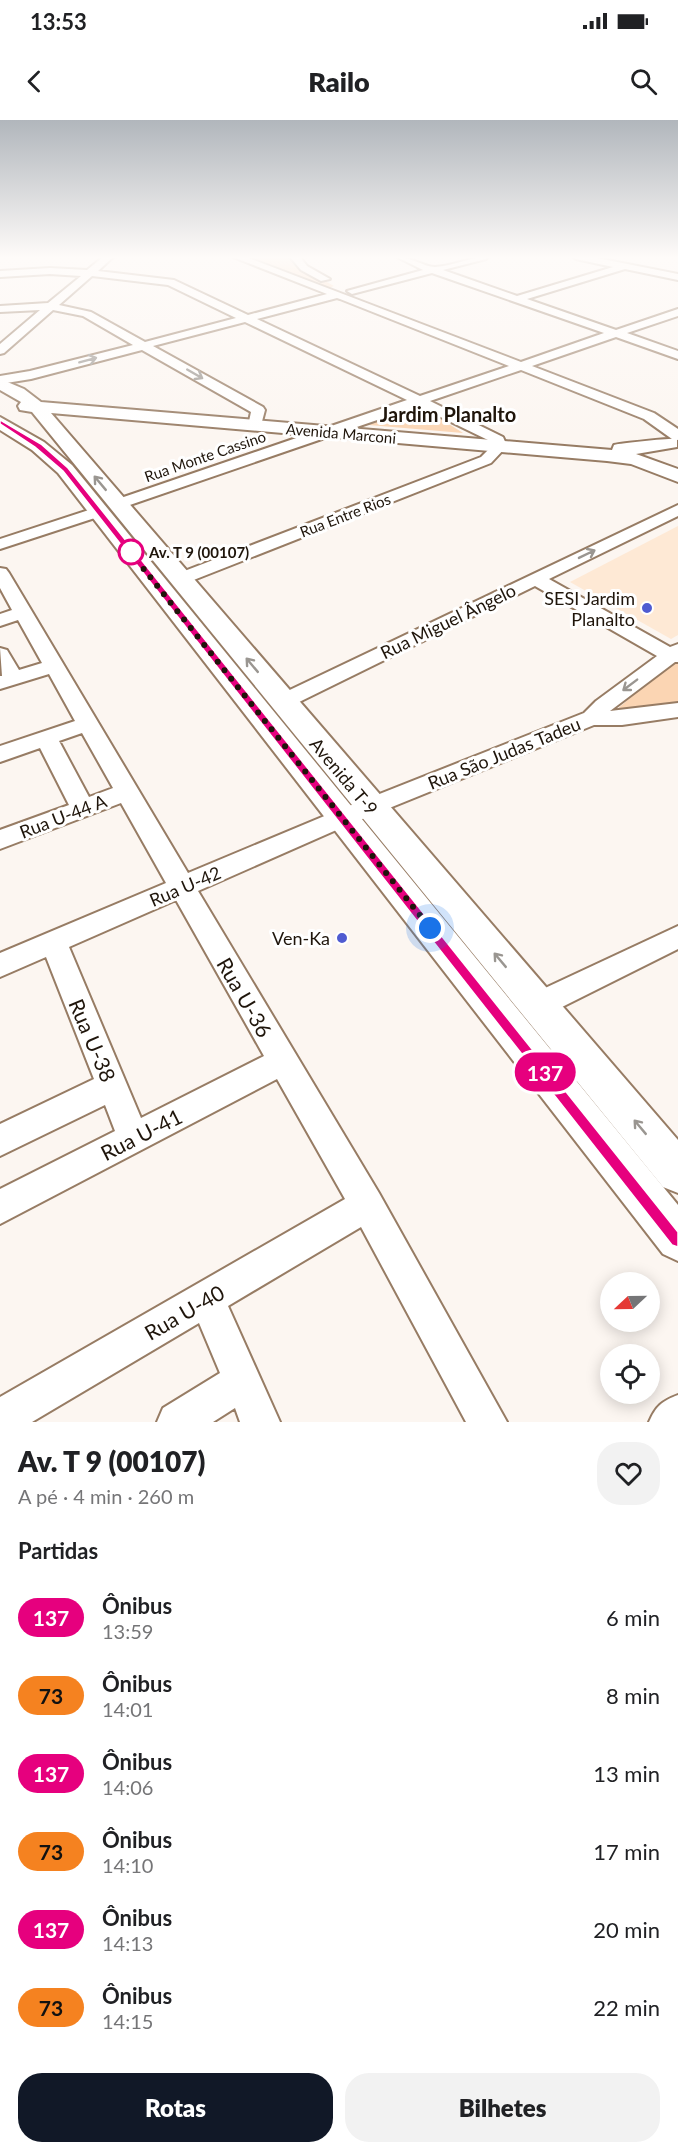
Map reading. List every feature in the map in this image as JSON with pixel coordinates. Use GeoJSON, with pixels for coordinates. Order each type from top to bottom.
{"type":"FeatureCollection","features":[{"type":"Feature","properties":{"kind":"main road","name":"Avenida Marconi"},"geometry":{"type":"LineString","coordinates":[[11,392],[256,423],[606,452],[635,459],[678,476]]}},
{"type":"Feature","properties":{"kind":"main road","name":"Avenida T-9"},"geometry":{"type":"LineString","coordinates":[[11,392],[356,813],[678,1239]]}},
{"type":"Feature","properties":{"kind":"main road","name":"Avenida T-9"},"geometry":{"type":"LineString","coordinates":[[0,422],[53,458],[180,579],[282,702],[356,813],[538,1005],[678,1172]]}},
{"type":"Feature","properties":{"kind":"main road","name":"Avenida Marconi"},"geometry":{"type":"LineString","coordinates":[[606,452],[646,448],[675,438]]}},
{"type":"Feature","properties":{"kind":"main road"},"geometry":{"type":"LineString","coordinates":[[675,438],[672,455],[678,467]]}},
{"type":"Feature","properties":{"kind":"street"},"geometry":{"type":"LineString","coordinates":[[0,350],[37,318]]}},
{"type":"Feature","properties":{"kind":"street"},"geometry":{"type":"LineString","coordinates":[[94,318],[258,410],[256,423]]}},
{"type":"Feature","properties":{"kind":"street"},"geometry":{"type":"LineString","coordinates":[[11,392],[32,375],[246,318],[419,400],[499,443]]}},
{"type":"Feature","properties":{"kind":"street"},"geometry":{"type":"LineString","coordinates":[[408,318],[659,413],[675,438]]}},
{"type":"Feature","properties":{"kind":"street"},"geometry":{"type":"LineString","coordinates":[[573,318],[678,355]]}},
{"type":"Feature","properties":{"kind":"street","name":"Rua Monte Cassino"},"geometry":{"type":"LineString","coordinates":[[0,544],[661,318]]}},
{"type":"Feature","properties":{"kind":"street","name":"Rua Entre Rios"},"geometry":{"type":"LineString","coordinates":[[180,579],[486,460],[499,443]]}},
{"type":"Feature","properties":{"kind":"street","name":"Rua Miguel Ângelo"},"geometry":{"type":"LineString","coordinates":[[282,702],[678,510]]}},
{"type":"Feature","properties":{"kind":"street","name":"Rua U-36"},"geometry":{"type":"LineString","coordinates":[[0,573],[12,617],[54,666],[367,1205],[487,1422]]}},
{"type":"Feature","properties":{"kind":"street"},"geometry":{"type":"LineString","coordinates":[[535,579],[675,653],[603,706],[591,718]]}},
{"type":"Feature","properties":{"kind":"street"},"geometry":{"type":"LineString","coordinates":[[0,654],[7,681],[54,666]]}},
{"type":"Feature","properties":{"kind":"street","name":"Rua São Judas Tadeu"},"geometry":{"type":"LineString","coordinates":[[356,813],[591,718],[622,718],[678,710]]}},
{"type":"Feature","properties":{"kind":"street"},"geometry":{"type":"LineString","coordinates":[[0,754],[87,724]]}},
{"type":"Feature","properties":{"kind":"street"},"geometry":{"type":"LineString","coordinates":[[46,738],[83,809]]}},
{"type":"Feature","properties":{"kind":"street","name":"Rua U-44 A"},"geometry":{"type":"LineString","coordinates":[[0,840],[127,792]]}},
{"type":"Feature","properties":{"kind":"street","name":"Rua U-42"},"geometry":{"type":"LineString","coordinates":[[0,965],[356,813]]}},
{"type":"Feature","properties":{"kind":"street"},"geometry":{"type":"LineString","coordinates":[[538,1005],[678,937]]}},
{"type":"Feature","properties":{"kind":"street","name":"Rua U-38"},"geometry":{"type":"LineString","coordinates":[[53,942],[134,1137]]}},
{"type":"Feature","properties":{"kind":"street","name":"Rua U-41"},"geometry":{"type":"LineString","coordinates":[[0,1207],[283,1061]]}},
{"type":"Feature","properties":{"kind":"street"},"geometry":{"type":"LineString","coordinates":[[0,1140],[112,1086]]}},
{"type":"Feature","properties":{"kind":"street","name":"Rua U-40"},"geometry":{"type":"LineString","coordinates":[[0,1419],[367,1205]]}},
{"type":"Feature","properties":{"kind":"street"},"geometry":{"type":"LineString","coordinates":[[207,1299],[260,1422]]}},
{"type":"Feature","properties":{"kind":"street"},"geometry":{"type":"LineString","coordinates":[[177,1422],[243,1381]]}},
{"type":"Feature","properties":{"kind":"street"},"geometry":{"type":"LineString","coordinates":[[669,1422],[678,1414]]}},
{"type":"Feature","properties":{"kind":"shaded area"},"geometry":{"type":"Polygon","coordinates":[[[419,405],[463,433],[357,424],[419,405]]]}},
{"type":"Feature","properties":{"kind":"shaded area","name":"SESI Jardim Planalto"},"geometry":{"type":"Polygon","coordinates":[[[678,526],[678,635],[671,639],[570,582],[678,526]]]}},
{"type":"Feature","properties":{"kind":"shaded area"},"geometry":{"type":"Polygon","coordinates":[[[674,661],[678,661],[678,706],[610,715],[674,661]]]}},
{"type":"Feature","properties":{"kind":"bus line","name":"137"},"geometry":{"type":"LineString","coordinates":[[0,422],[38,446],[65,469],[678,1239]]}},
{"type":"Feature","properties":{"kind":"place","name":"Av. T 9 (00107)"},"geometry":{"type":"Point","coordinates":[131,552]}},
{"type":"Feature","properties":{"kind":"place","name":"SESI Jardim Planalto"},"geometry":{"type":"Point","coordinates":[647,608]}},
{"type":"Feature","properties":{"kind":"place","name":"Ven-Ka"},"geometry":{"type":"Point","coordinates":[342,938]}},
{"type":"Feature","properties":{"kind":"district","name":"Jardim Planalto"},"geometry":{"type":"Point","coordinates":[448,414]}},
{"type":"Feature","properties":{"kind":"route"},"geometry":{"type":"LineString","coordinates":[[131,552],[127,548],[430,928]]}}]}
